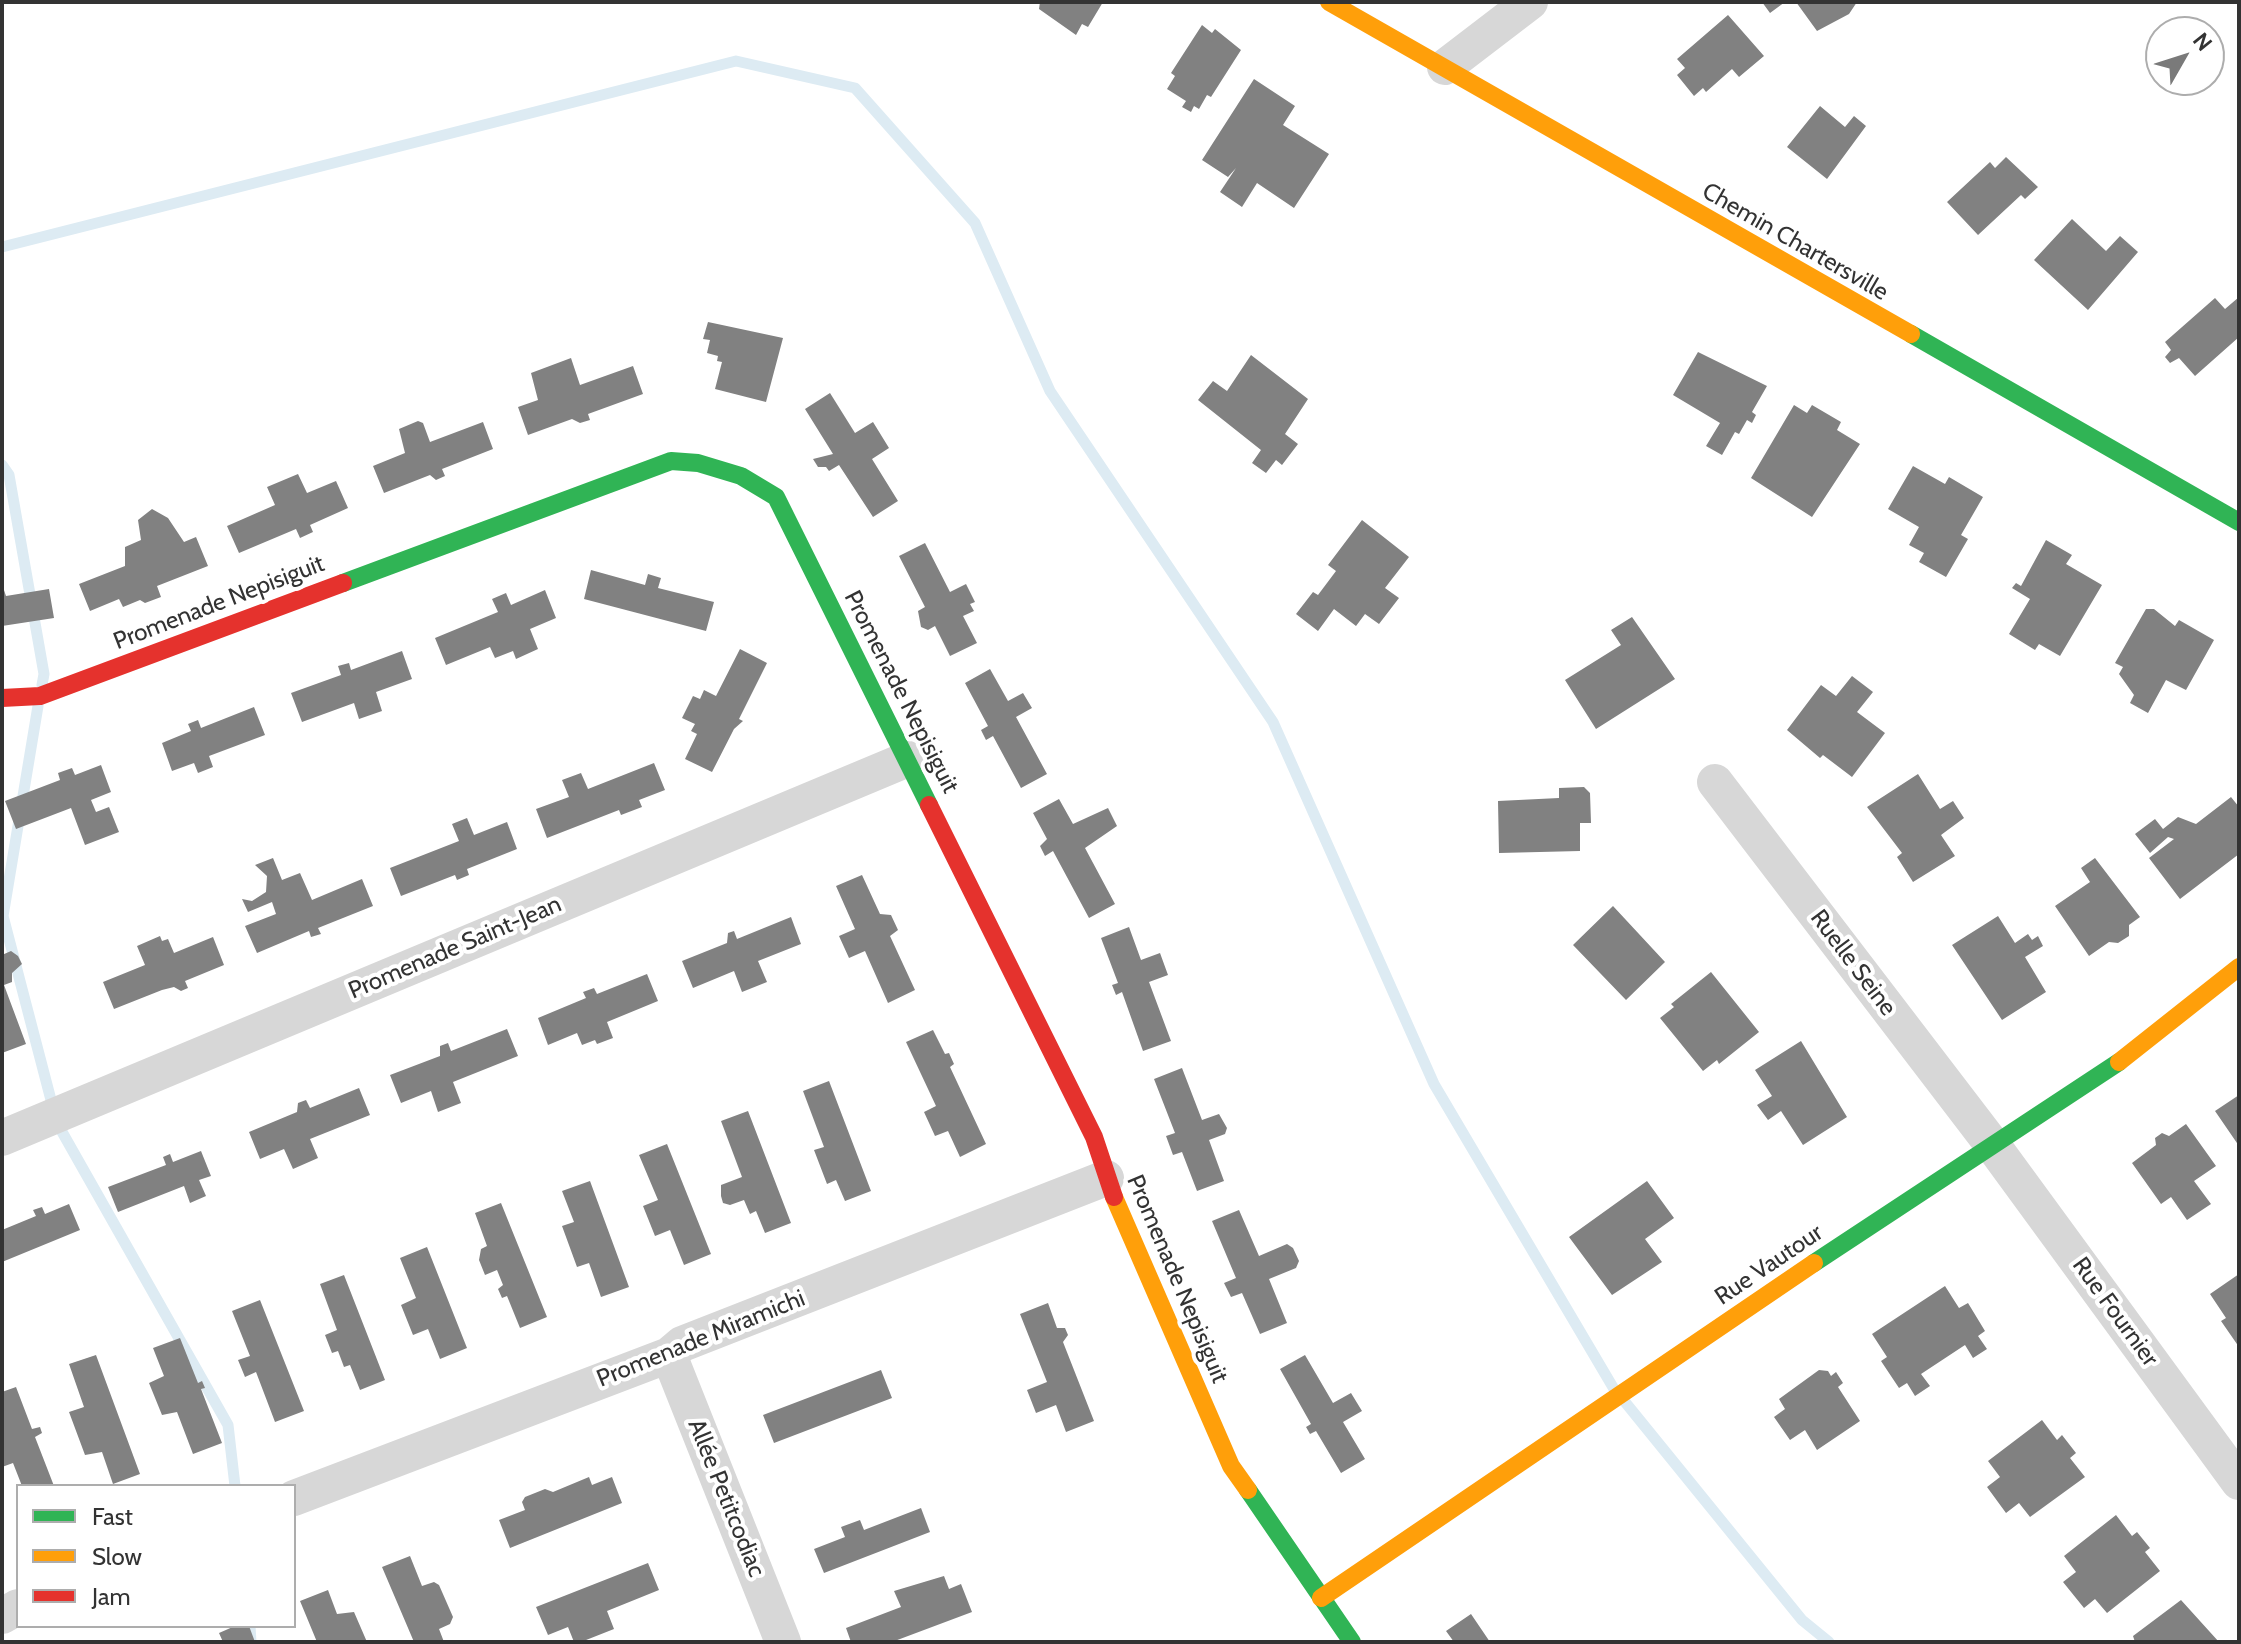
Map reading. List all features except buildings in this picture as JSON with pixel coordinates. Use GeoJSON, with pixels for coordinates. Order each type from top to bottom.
{"type":"FeatureCollection","features":[{"type":"Feature","properties":{"kind":"street","name":"Chemin Chartersville"},"geometry":{"type":"LineString","coordinates":[[1329,2],[2239,522]]}},
{"type":"Feature","properties":{"kind":"street"},"geometry":{"type":"LineString","coordinates":[[1445,67],[1530,2]]}},
{"type":"Feature","properties":{"kind":"street","name":"Promenade Nepisiguit"},"geometry":{"type":"LineString","coordinates":[[2,698],[40,696],[671,461],[698,463],[741,476],[776,497],[1094,1137],[1106,1178],[1231,1466],[1352,1642]]}},
{"type":"Feature","properties":{"kind":"street","name":"Promenade Saint-Jean"},"geometry":{"type":"LineString","coordinates":[[2,1138],[908,759]]}},
{"type":"Feature","properties":{"kind":"street","name":"Ruelle Seine"},"geometry":{"type":"LineString","coordinates":[[1715,782],[1991,1143]]}},
{"type":"Feature","properties":{"kind":"street","name":"Rue Vautour"},"geometry":{"type":"LineString","coordinates":[[1321,1598],[1991,1143],[2131,1054],[2239,967]]}},
{"type":"Feature","properties":{"kind":"street","name":"Rue Fournier"},"geometry":{"type":"LineString","coordinates":[[1991,1143],[2239,1482]]}},
{"type":"Feature","properties":{"kind":"street","name":"Promenade Miramichi"},"geometry":{"type":"LineString","coordinates":[[296,1497],[669,1355],[682,1344],[1106,1178]]}},
{"type":"Feature","properties":{"kind":"street","name":"Allée Petitcodiac"},"geometry":{"type":"LineString","coordinates":[[669,1355],[783,1642]]}},
{"type":"Feature","properties":{"kind":"waterway"},"geometry":{"type":"LineString","coordinates":[[2,247],[736,61],[855,88],[975,223],[1050,391],[1273,722],[1434,1084],[1614,1389]]}},
{"type":"Feature","properties":{"kind":"waterway"},"geometry":{"type":"LineString","coordinates":[[2,465],[9,475],[44,674],[42,685]]}},
{"type":"Feature","properties":{"kind":"waterway"},"geometry":{"type":"LineString","coordinates":[[38,706],[3,916],[57,1123],[228,1425],[235,1484]]}},
{"type":"Feature","properties":{"kind":"waterway"},"geometry":{"type":"LineString","coordinates":[[1625,1402],[1802,1620],[1829,1642]]}},
{"type":"Feature","properties":{"kind":"waterway"},"geometry":{"type":"LineString","coordinates":[[250,1628],[251,1642]]}},
{"type":"Feature","properties":{"kind":"traffic: fast"},"geometry":{"type":"LineString","coordinates":[[1911,334],[2239,522]]}},
{"type":"Feature","properties":{"kind":"traffic: fast"},"geometry":{"type":"LineString","coordinates":[[343,583],[671,461],[698,463],[741,476],[776,497],[929,805]]}},
{"type":"Feature","properties":{"kind":"traffic: fast"},"geometry":{"type":"LineString","coordinates":[[1814,1263],[2119,1062]]}},
{"type":"Feature","properties":{"kind":"traffic: fast"},"geometry":{"type":"LineString","coordinates":[[1248,1490],[1352,1642]]}},
{"type":"Feature","properties":{"kind":"traffic: slow"},"geometry":{"type":"LineString","coordinates":[[1329,2],[1911,334]]}},
{"type":"Feature","properties":{"kind":"traffic: slow"},"geometry":{"type":"LineString","coordinates":[[2119,1062],[2239,967]]}},
{"type":"Feature","properties":{"kind":"traffic: slow"},"geometry":{"type":"LineString","coordinates":[[1114,1197],[1231,1466],[1248,1490]]}},
{"type":"Feature","properties":{"kind":"traffic: slow"},"geometry":{"type":"LineString","coordinates":[[1321,1598],[1814,1263]]}},
{"type":"Feature","properties":{"kind":"traffic: jam"},"geometry":{"type":"LineString","coordinates":[[2,698],[40,696],[343,583]]}},
{"type":"Feature","properties":{"kind":"traffic: jam"},"geometry":{"type":"LineString","coordinates":[[929,805],[1094,1137],[1114,1197]]}}]}
